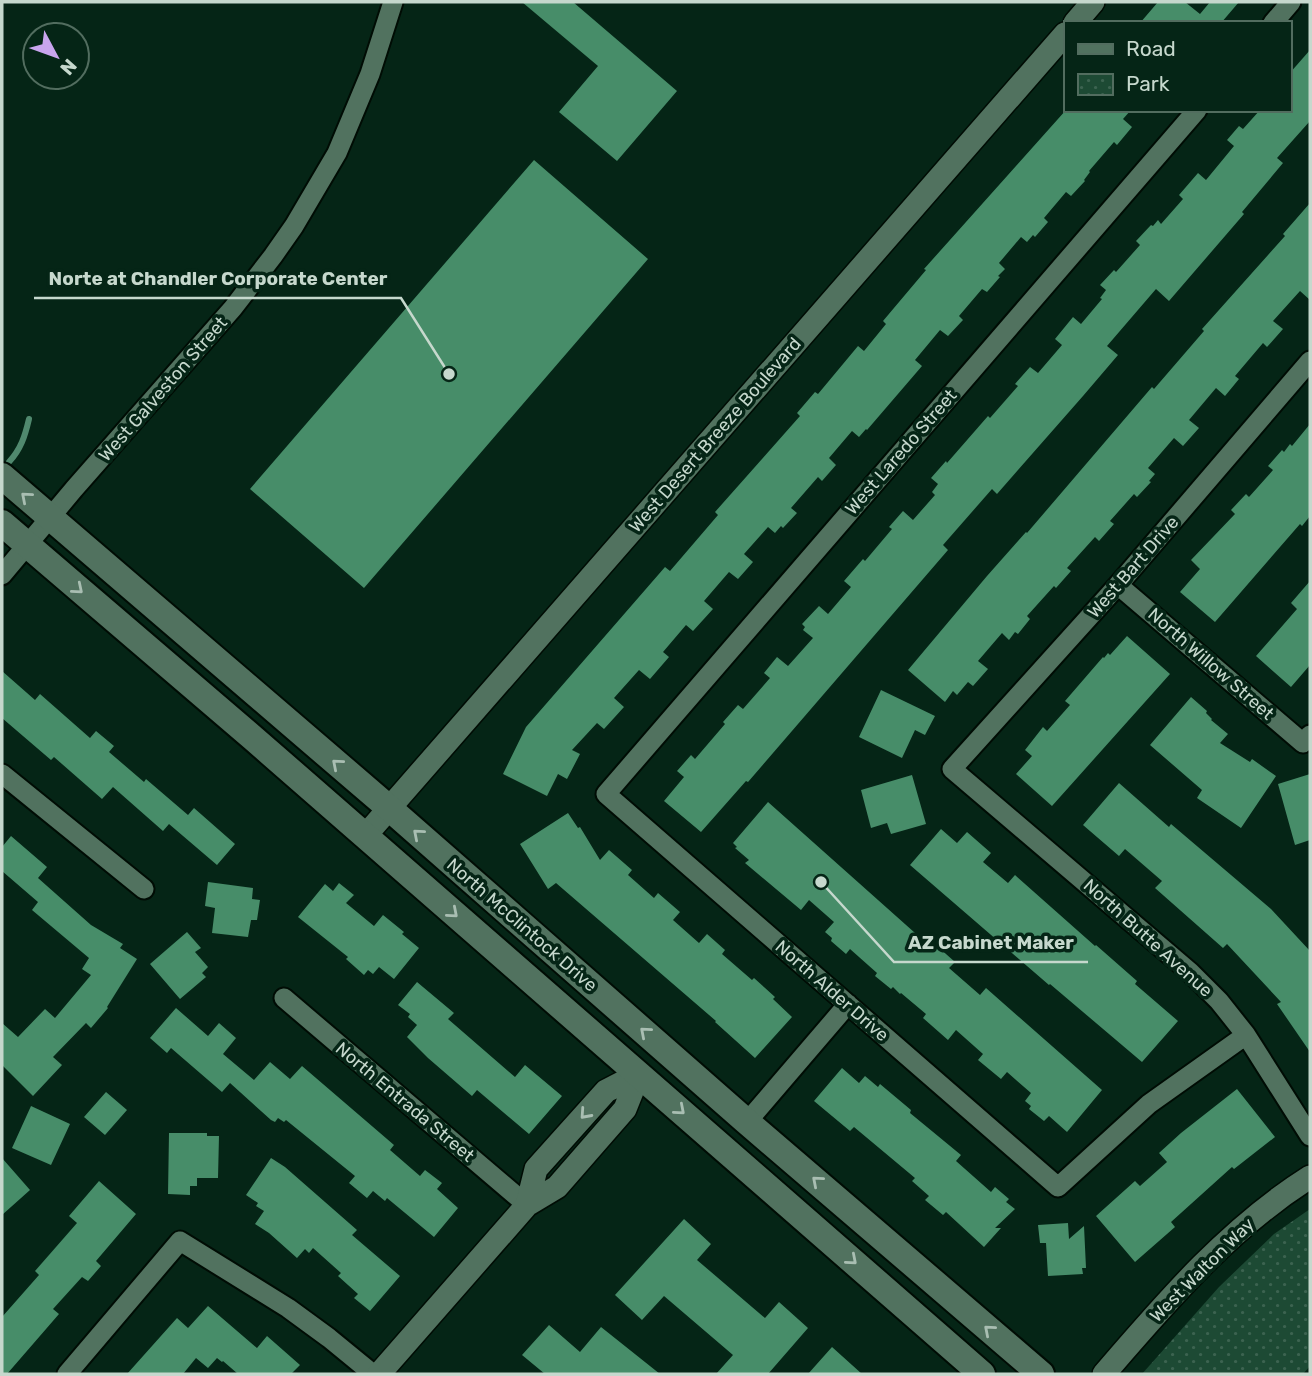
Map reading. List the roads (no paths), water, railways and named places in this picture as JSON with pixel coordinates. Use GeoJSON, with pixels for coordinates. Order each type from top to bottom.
{"type":"FeatureCollection","features":[{"type":"Feature","properties":{"kind":"main road","name":"North McClintock Drive"},"geometry":{"type":"LineString","coordinates":[[2,476],[1041,1374]]}},
{"type":"Feature","properties":{"kind":"main road","name":"North McClintock Drive"},"geometry":{"type":"LineString","coordinates":[[2,523],[253,738],[982,1374]]}},
{"type":"Feature","properties":{"kind":"street","name":"West Galveston Street"},"geometry":{"type":"LineString","coordinates":[[2,575],[233,308],[273,256],[330,165],[374,63],[393,2]]}},
{"type":"Feature","properties":{"kind":"street"},"geometry":{"type":"LineString","coordinates":[[1077,21],[1093,2]]}},
{"type":"Feature","properties":{"kind":"street"},"geometry":{"type":"LineString","coordinates":[[1275,21],[1291,2]]}},
{"type":"Feature","properties":{"kind":"street","name":"West Desert Breeze Boulevard"},"geometry":{"type":"LineString","coordinates":[[365,836],[1064,35]]}},
{"type":"Feature","properties":{"kind":"street","name":"West Laredo Street"},"geometry":{"type":"LineString","coordinates":[[606,794],[1195,112]]}},
{"type":"Feature","properties":{"kind":"street","name":"West Bart Drive"},"geometry":{"type":"LineString","coordinates":[[952,769],[1118,585],[1310,361]]}},
{"type":"Feature","properties":{"kind":"street","name":"North Willow Street"},"geometry":{"type":"LineString","coordinates":[[1118,585],[1307,739]]}},
{"type":"Feature","properties":{"kind":"street","name":"North Butte Avenue"},"geometry":{"type":"LineString","coordinates":[[952,769],[1190,972],[1219,1001],[1246,1035],[1310,1136]]}},
{"type":"Feature","properties":{"kind":"street"},"geometry":{"type":"LineString","coordinates":[[2,774],[145,889]]}},
{"type":"Feature","properties":{"kind":"street","name":"North Alder Drive"},"geometry":{"type":"LineString","coordinates":[[606,794],[1058,1187],[1149,1104],[1246,1035]]}},
{"type":"Feature","properties":{"kind":"street","name":"North Entrada Street"},"geometry":{"type":"LineString","coordinates":[[284,998],[527,1205]]}},
{"type":"Feature","properties":{"kind":"street"},"geometry":{"type":"LineString","coordinates":[[747,1122],[848,1004]]}},
{"type":"Feature","properties":{"kind":"street"},"geometry":{"type":"LineString","coordinates":[[379,1374],[527,1205],[557,1187],[625,1109],[639,1074]]}},
{"type":"Feature","properties":{"kind":"street","name":"West Walton Way"},"geometry":{"type":"LineString","coordinates":[[1104,1374],[1165,1304],[1228,1241],[1265,1209],[1310,1177]]}},
{"type":"Feature","properties":{"kind":"street"},"geometry":{"type":"LineString","coordinates":[[66,1374],[180,1241],[288,1308],[373,1374]]}},
{"type":"Feature","properties":{"kind":"waterway"},"geometry":{"type":"LineString","coordinates":[[9,462],[22,442],[29,419]]}},
{"type":"Feature","properties":{"kind":"place","name":"Norte at Chandler Corporate Center"},"geometry":{"type":"Point","coordinates":[449,374]}},
{"type":"Feature","properties":{"kind":"place","name":"AZ Cabinet Maker"},"geometry":{"type":"Point","coordinates":[821,882]}}]}
